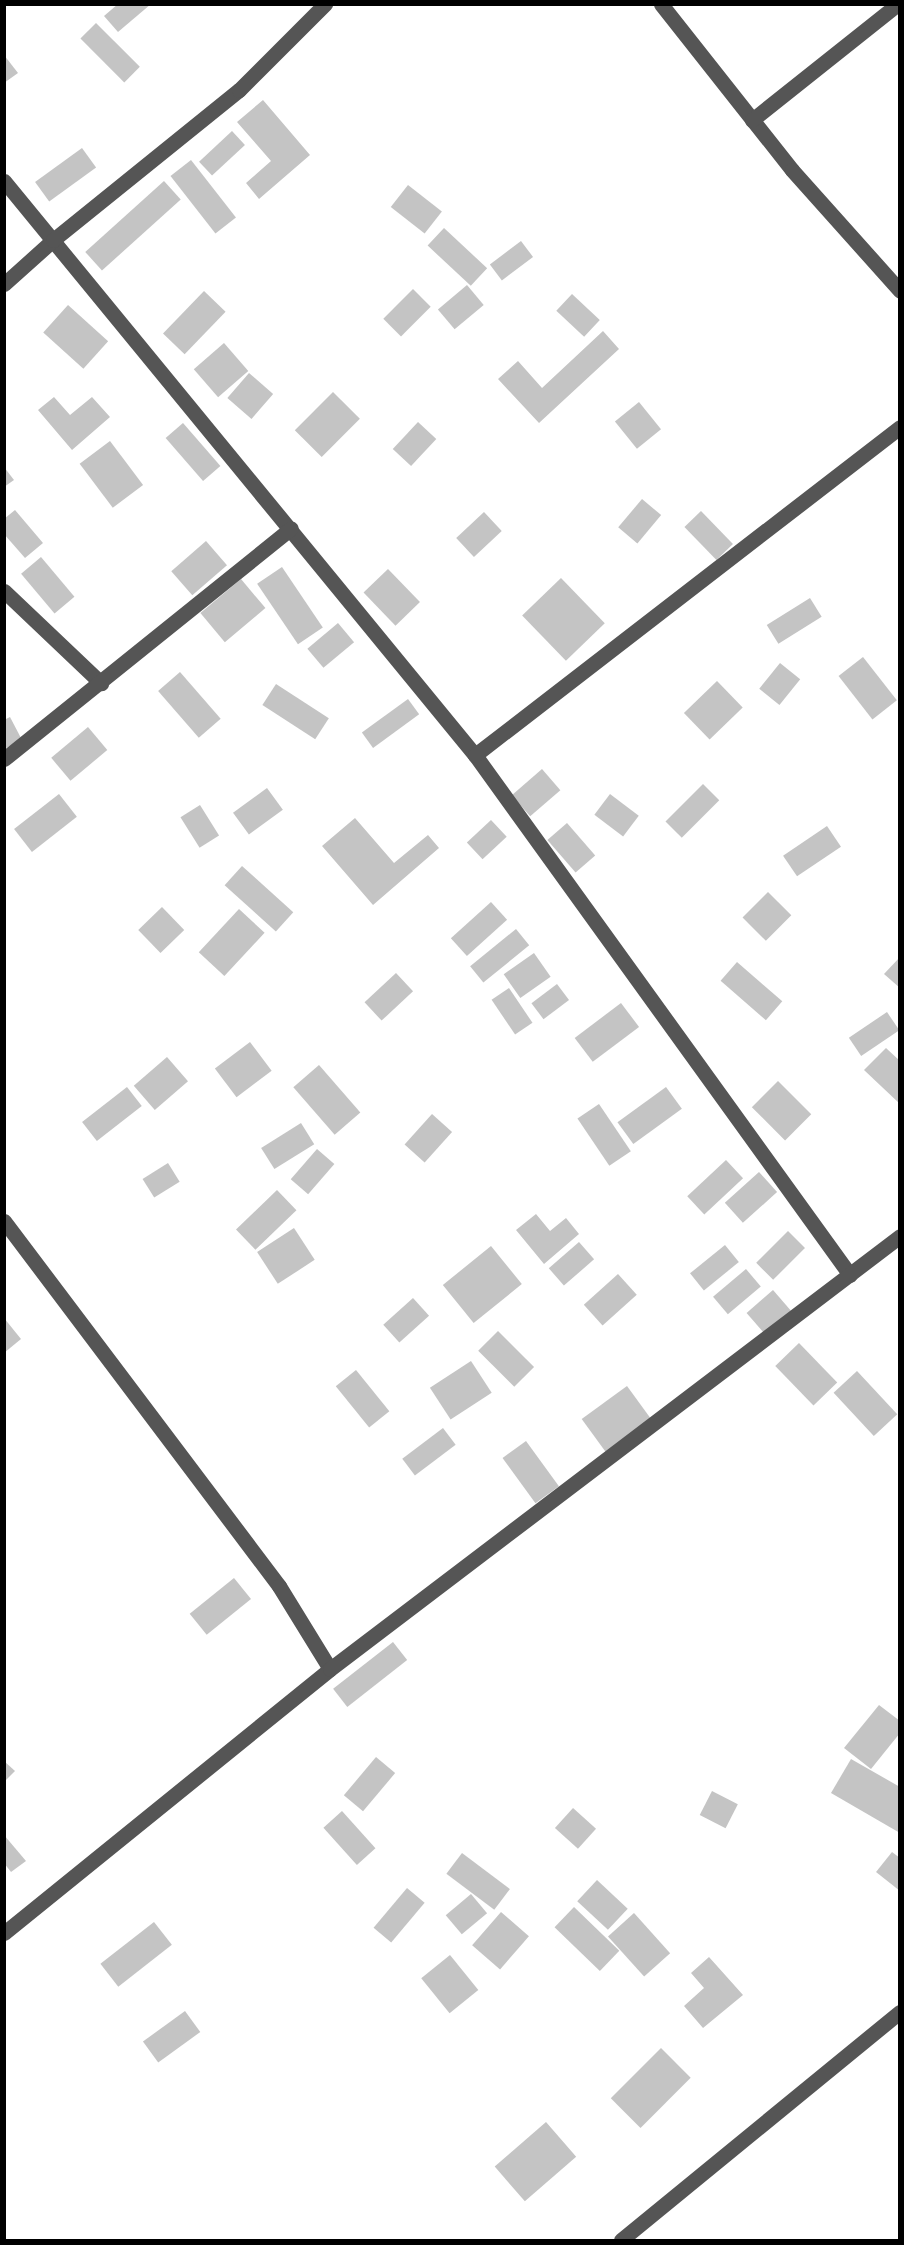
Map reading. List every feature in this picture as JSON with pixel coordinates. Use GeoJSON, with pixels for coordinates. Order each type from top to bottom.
{"type":"FeatureCollection","features":[{"type":"Feature","properties":{"kind":"street"},"geometry":{"type":"LineString","coordinates":[[4,284],[53,240],[239,90],[325,4]]}},
{"type":"Feature","properties":{"kind":"street"},"geometry":{"type":"LineString","coordinates":[[661,4],[752,120],[900,291]]}},
{"type":"Feature","properties":{"kind":"street"},"geometry":{"type":"LineString","coordinates":[[752,120],[898,4]]}},
{"type":"Feature","properties":{"kind":"street"},"geometry":{"type":"LineString","coordinates":[[4,181],[475,755],[850,1275]]}},
{"type":"Feature","properties":{"kind":"street"},"geometry":{"type":"LineString","coordinates":[[475,755],[900,427]]}},
{"type":"Feature","properties":{"kind":"street"},"geometry":{"type":"LineString","coordinates":[[4,759],[291,528]]}},
{"type":"Feature","properties":{"kind":"street"},"geometry":{"type":"LineString","coordinates":[[4,591],[101,683]]}},
{"type":"Feature","properties":{"kind":"street"},"geometry":{"type":"LineString","coordinates":[[4,1221],[279,1586],[330,1669]]}},
{"type":"Feature","properties":{"kind":"street"},"geometry":{"type":"LineString","coordinates":[[4,1933],[330,1669],[900,1236]]}},
{"type":"Feature","properties":{"kind":"street"},"geometry":{"type":"LineString","coordinates":[[621,2241],[900,2012]]}},
{"type":"Feature","properties":{"kind":"building"},"geometry":{"type":"Polygon","coordinates":[[[118,4],[151,4],[118,32],[104,16],[118,4]]]}},
{"type":"Feature","properties":{"kind":"building"},"geometry":{"type":"Polygon","coordinates":[[[96,23],[140,67],[124,82],[80,39],[96,23]]]}},
{"type":"Feature","properties":{"kind":"building"},"geometry":{"type":"Polygon","coordinates":[[[4,55],[18,73],[4,83],[4,55]]]}},
{"type":"Feature","properties":{"kind":"building"},"geometry":{"type":"Polygon","coordinates":[[[263,100],[310,155],[259,199],[246,183],[271,161],[237,122],[263,100]]]}},
{"type":"Feature","properties":{"kind":"building"},"geometry":{"type":"Polygon","coordinates":[[[232,131],[245,145],[212,176],[199,162],[232,131]]]}},
{"type":"Feature","properties":{"kind":"building"},"geometry":{"type":"Polygon","coordinates":[[[82,148],[96,167],[49,202],[35,182],[82,148]]]}},
{"type":"Feature","properties":{"kind":"building"},"geometry":{"type":"Polygon","coordinates":[[[191,160],[236,218],[215,234],[171,176],[191,160]]]}},
{"type":"Feature","properties":{"kind":"building"},"geometry":{"type":"Polygon","coordinates":[[[164,181],[181,200],[102,271],[85,252],[164,181]]]}},
{"type":"Feature","properties":{"kind":"building"},"geometry":{"type":"Polygon","coordinates":[[[408,185],[442,211],[425,234],[391,207],[408,185]]]}},
{"type":"Feature","properties":{"kind":"building"},"geometry":{"type":"Polygon","coordinates":[[[444,228],[487,268],[471,286],[428,246],[444,228]]]}},
{"type":"Feature","properties":{"kind":"building"},"geometry":{"type":"Polygon","coordinates":[[[521,241],[533,257],[502,280],[490,264],[521,241]]]}},
{"type":"Feature","properties":{"kind":"building"},"geometry":{"type":"Polygon","coordinates":[[[467,285],[484,305],[455,329],[438,309],[467,285]]]}},
{"type":"Feature","properties":{"kind":"building"},"geometry":{"type":"Polygon","coordinates":[[[413,289],[431,307],[401,336],[383,319],[413,289]]]}},
{"type":"Feature","properties":{"kind":"building"},"geometry":{"type":"Polygon","coordinates":[[[204,291],[226,312],[185,354],[163,333],[204,291]]]}},
{"type":"Feature","properties":{"kind":"building"},"geometry":{"type":"Polygon","coordinates":[[[572,294],[600,320],[584,337],[556,311],[572,294]]]}},
{"type":"Feature","properties":{"kind":"building"},"geometry":{"type":"Polygon","coordinates":[[[68,305],[108,341],[83,369],[43,332],[68,305]]]}},
{"type":"Feature","properties":{"kind":"building"},"geometry":{"type":"Polygon","coordinates":[[[603,331],[619,349],[539,423],[498,379],[518,361],[542,388],[603,331]]]}},
{"type":"Feature","properties":{"kind":"building"},"geometry":{"type":"Polygon","coordinates":[[[224,343],[248,371],[218,397],[194,369],[224,343]]]}},
{"type":"Feature","properties":{"kind":"building"},"geometry":{"type":"Polygon","coordinates":[[[249,373],[273,394],[252,419],[227,398],[249,373]]]}},
{"type":"Feature","properties":{"kind":"building"},"geometry":{"type":"Polygon","coordinates":[[[333,392],[360,419],[322,457],[295,430],[333,392]]]}},
{"type":"Feature","properties":{"kind":"building"},"geometry":{"type":"Polygon","coordinates":[[[54,397],[70,415],[92,397],[110,417],[72,450],[38,410],[54,397]]]}},
{"type":"Feature","properties":{"kind":"building"},"geometry":{"type":"Polygon","coordinates":[[[639,402],[661,429],[637,449],[615,422],[639,402]]]}},
{"type":"Feature","properties":{"kind":"building"},"geometry":{"type":"Polygon","coordinates":[[[418,422],[436,439],[411,466],[393,449],[418,422]]]}},
{"type":"Feature","properties":{"kind":"building"},"geometry":{"type":"Polygon","coordinates":[[[183,423],[220,466],[203,481],[166,438],[183,423]]]}},
{"type":"Feature","properties":{"kind":"building"},"geometry":{"type":"Polygon","coordinates":[[[110,441],[143,485],[113,508],[80,464],[110,441]]]}},
{"type":"Feature","properties":{"kind":"building"},"geometry":{"type":"Polygon","coordinates":[[[4,467],[14,480],[4,487],[4,467]]]}},
{"type":"Feature","properties":{"kind":"building"},"geometry":{"type":"Polygon","coordinates":[[[642,499],[661,515],[637,543],[618,527],[642,499]]]}},
{"type":"Feature","properties":{"kind":"building"},"geometry":{"type":"Polygon","coordinates":[[[15,510],[43,543],[25,558],[4,534],[4,519],[15,510]]]}},
{"type":"Feature","properties":{"kind":"building"},"geometry":{"type":"Polygon","coordinates":[[[701,511],[733,544],[716,560],[684,527],[701,511]]]}},
{"type":"Feature","properties":{"kind":"building"},"geometry":{"type":"Polygon","coordinates":[[[484,512],[502,531],[474,557],[456,538],[484,512]]]}},
{"type":"Feature","properties":{"kind":"building"},"geometry":{"type":"Polygon","coordinates":[[[206,541],[227,565],[192,595],[171,571],[206,541]]]}},
{"type":"Feature","properties":{"kind":"building"},"geometry":{"type":"Polygon","coordinates":[[[41,557],[74,597],[55,614],[21,574],[41,557]]]}},
{"type":"Feature","properties":{"kind":"building"},"geometry":{"type":"Polygon","coordinates":[[[282,567],[323,628],[298,644],[257,584],[282,567]]]}},
{"type":"Feature","properties":{"kind":"building"},"geometry":{"type":"Polygon","coordinates":[[[388,569],[420,602],[395,626],[364,593],[388,569]]]}},
{"type":"Feature","properties":{"kind":"building"},"geometry":{"type":"Polygon","coordinates":[[[561,578],[605,623],[566,661],[522,616],[561,578]]]}},
{"type":"Feature","properties":{"kind":"building"},"geometry":{"type":"Polygon","coordinates":[[[241,579],[265,608],[225,642],[200,613],[241,579]]]}},
{"type":"Feature","properties":{"kind":"building"},"geometry":{"type":"Polygon","coordinates":[[[810,598],[822,617],[778,644],[767,625],[810,598]]]}},
{"type":"Feature","properties":{"kind":"building"},"geometry":{"type":"Polygon","coordinates":[[[338,623],[354,642],[323,668],[307,649],[338,623]]]}},
{"type":"Feature","properties":{"kind":"building"},"geometry":{"type":"Polygon","coordinates":[[[863,657],[897,700],[872,719],[839,676],[863,657]]]}},
{"type":"Feature","properties":{"kind":"building"},"geometry":{"type":"Polygon","coordinates":[[[780,663],[800,679],[779,705],[759,689],[780,663]]]}},
{"type":"Feature","properties":{"kind":"building"},"geometry":{"type":"Polygon","coordinates":[[[180,672],[221,719],[199,738],[158,691],[180,672]]]}},
{"type":"Feature","properties":{"kind":"building"},"geometry":{"type":"Polygon","coordinates":[[[717,681],[743,708],[710,740],[684,713],[717,681]]]}},
{"type":"Feature","properties":{"kind":"building"},"geometry":{"type":"Polygon","coordinates":[[[276,684],[329,718],[315,739],[262,705],[276,684]]]}},
{"type":"Feature","properties":{"kind":"building"},"geometry":{"type":"Polygon","coordinates":[[[408,699],[419,714],[373,748],[362,733],[408,699]]]}},
{"type":"Feature","properties":{"kind":"building"},"geometry":{"type":"Polygon","coordinates":[[[10,717],[22,740],[4,749],[4,720],[10,717]]]}},
{"type":"Feature","properties":{"kind":"building"},"geometry":{"type":"Polygon","coordinates":[[[88,727],[107,750],[71,781],[51,758],[88,727]]]}},
{"type":"Feature","properties":{"kind":"building"},"geometry":{"type":"Polygon","coordinates":[[[542,769],[560,790],[530,816],[512,795],[542,769]]]}},
{"type":"Feature","properties":{"kind":"building"},"geometry":{"type":"Polygon","coordinates":[[[703,784],[719,800],[682,838],[666,821],[703,784]]]}},
{"type":"Feature","properties":{"kind":"building"},"geometry":{"type":"Polygon","coordinates":[[[267,788],[283,810],[249,835],[233,813],[267,788]]]}},
{"type":"Feature","properties":{"kind":"building"},"geometry":{"type":"Polygon","coordinates":[[[59,794],[77,817],[32,852],[14,829],[59,794]]]}},
{"type":"Feature","properties":{"kind":"building"},"geometry":{"type":"Polygon","coordinates":[[[610,794],[639,816],[623,836],[594,815],[610,794]]]}},
{"type":"Feature","properties":{"kind":"building"},"geometry":{"type":"Polygon","coordinates":[[[200,805],[219,836],[200,848],[180,817],[200,805]]]}},
{"type":"Feature","properties":{"kind":"building"},"geometry":{"type":"Polygon","coordinates":[[[355,818],[394,863],[428,835],[439,848],[373,905],[322,846],[355,818]]]}},
{"type":"Feature","properties":{"kind":"building"},"geometry":{"type":"Polygon","coordinates":[[[491,820],[507,837],[483,859],[467,843],[491,820]]]}},
{"type":"Feature","properties":{"kind":"building"},"geometry":{"type":"Polygon","coordinates":[[[567,823],[595,855],[576,873],[547,840],[567,823]]]}},
{"type":"Feature","properties":{"kind":"building"},"geometry":{"type":"Polygon","coordinates":[[[827,826],[841,847],[797,876],[783,856],[827,826]]]}},
{"type":"Feature","properties":{"kind":"building"},"geometry":{"type":"Polygon","coordinates":[[[242,866],[293,912],[276,931],[225,885],[242,866]]]}},
{"type":"Feature","properties":{"kind":"building"},"geometry":{"type":"Polygon","coordinates":[[[768,892],[791,915],[766,941],[743,917],[768,892]]]}},
{"type":"Feature","properties":{"kind":"building"},"geometry":{"type":"Polygon","coordinates":[[[491,902],[507,920],[467,956],[451,938],[491,902]]]}},
{"type":"Feature","properties":{"kind":"building"},"geometry":{"type":"Polygon","coordinates":[[[162,907],[184,930],[160,953],[138,930],[162,907]]]}},
{"type":"Feature","properties":{"kind":"building"},"geometry":{"type":"Polygon","coordinates":[[[239,909],[265,933],[224,976],[199,952],[239,909]]]}},
{"type":"Feature","properties":{"kind":"building"},"geometry":{"type":"Polygon","coordinates":[[[516,929],[529,945],[483,982],[470,966],[516,929]]]}},
{"type":"Feature","properties":{"kind":"building"},"geometry":{"type":"Polygon","coordinates":[[[534,953],[551,977],[520,998],[504,974],[534,953]]]}},
{"type":"Feature","properties":{"kind":"building"},"geometry":{"type":"Polygon","coordinates":[[[900,957],[900,988],[884,974],[900,957]]]}},
{"type":"Feature","properties":{"kind":"building"},"geometry":{"type":"Polygon","coordinates":[[[737,962],[782,1001],[766,1020],[721,981],[737,962]]]}},
{"type":"Feature","properties":{"kind":"building"},"geometry":{"type":"Polygon","coordinates":[[[396,973],[413,991],[382,1021],[365,1002],[396,973]]]}},
{"type":"Feature","properties":{"kind":"building"},"geometry":{"type":"Polygon","coordinates":[[[557,984],[569,1000],[543,1019],[531,1003],[557,984]]]}},
{"type":"Feature","properties":{"kind":"building"},"geometry":{"type":"Polygon","coordinates":[[[509,988],[532,1023],[515,1035],[492,1000],[509,988]]]}},
{"type":"Feature","properties":{"kind":"building"},"geometry":{"type":"Polygon","coordinates":[[[621,1003],[639,1027],[593,1062],[575,1038],[621,1003]]]}},
{"type":"Feature","properties":{"kind":"building"},"geometry":{"type":"Polygon","coordinates":[[[887,1012],[899,1030],[861,1056],[849,1038],[887,1012]]]}},
{"type":"Feature","properties":{"kind":"building"},"geometry":{"type":"Polygon","coordinates":[[[250,1042],[272,1071],[237,1097],[215,1068],[250,1042]]]}},
{"type":"Feature","properties":{"kind":"building"},"geometry":{"type":"Polygon","coordinates":[[[886,1048],[900,1061],[900,1104],[864,1070],[886,1048]]]}},
{"type":"Feature","properties":{"kind":"building"},"geometry":{"type":"Polygon","coordinates":[[[167,1057],[188,1081],[155,1110],[134,1086],[167,1057]]]}},
{"type":"Feature","properties":{"kind":"building"},"geometry":{"type":"Polygon","coordinates":[[[319,1065],[360,1113],[335,1135],[293,1087],[319,1065]]]}},
{"type":"Feature","properties":{"kind":"building"},"geometry":{"type":"Polygon","coordinates":[[[778,1081],[811,1114],[785,1140],[752,1107],[778,1081]]]}},
{"type":"Feature","properties":{"kind":"building"},"geometry":{"type":"Polygon","coordinates":[[[127,1087],[142,1106],[97,1141],[82,1122],[127,1087]]]}},
{"type":"Feature","properties":{"kind":"building"},"geometry":{"type":"Polygon","coordinates":[[[666,1087],[682,1109],[633,1144],[617,1122],[666,1087]]]}},
{"type":"Feature","properties":{"kind":"building"},"geometry":{"type":"Polygon","coordinates":[[[599,1104],[631,1151],[609,1166],[577,1119],[599,1104]]]}},
{"type":"Feature","properties":{"kind":"building"},"geometry":{"type":"Polygon","coordinates":[[[432,1114],[452,1132],[425,1163],[405,1144],[432,1114]]]}},
{"type":"Feature","properties":{"kind":"building"},"geometry":{"type":"Polygon","coordinates":[[[301,1123],[314,1144],[274,1169],[261,1148],[301,1123]]]}},
{"type":"Feature","properties":{"kind":"building"},"geometry":{"type":"Polygon","coordinates":[[[317,1149],[334,1164],[308,1194],[291,1179],[317,1149]]]}},
{"type":"Feature","properties":{"kind":"building"},"geometry":{"type":"Polygon","coordinates":[[[726,1160],[743,1178],[704,1214],[687,1196],[726,1160]]]}},
{"type":"Feature","properties":{"kind":"building"},"geometry":{"type":"Polygon","coordinates":[[[168,1163],[180,1182],[154,1198],[143,1179],[168,1163]]]}},
{"type":"Feature","properties":{"kind":"building"},"geometry":{"type":"Polygon","coordinates":[[[759,1172],[777,1192],[743,1223],[725,1203],[759,1172]]]}},
{"type":"Feature","properties":{"kind":"building"},"geometry":{"type":"Polygon","coordinates":[[[277,1190],[296,1210],[255,1250],[236,1230],[277,1190]]]}},
{"type":"Feature","properties":{"kind":"building"},"geometry":{"type":"Polygon","coordinates":[[[536,1214],[550,1231],[566,1218],[579,1234],[544,1264],[516,1230],[536,1214]]]}},
{"type":"Feature","properties":{"kind":"building"},"geometry":{"type":"Polygon","coordinates":[[[294,1228],[315,1260],[278,1284],[257,1252],[294,1228]]]}},
{"type":"Feature","properties":{"kind":"building"},"geometry":{"type":"Polygon","coordinates":[[[788,1231],[805,1248],[773,1280],[756,1263],[788,1231]]]}},
{"type":"Feature","properties":{"kind":"building"},"geometry":{"type":"Polygon","coordinates":[[[579,1242],[594,1259],[564,1286],[549,1268],[579,1242]]]}},
{"type":"Feature","properties":{"kind":"building"},"geometry":{"type":"Polygon","coordinates":[[[725,1245],[739,1262],[704,1290],[690,1273],[725,1245]]]}},
{"type":"Feature","properties":{"kind":"building"},"geometry":{"type":"Polygon","coordinates":[[[491,1246],[522,1284],[474,1323],[443,1285],[491,1246]]]}},
{"type":"Feature","properties":{"kind":"building"},"geometry":{"type":"Polygon","coordinates":[[[746,1269],[761,1287],[728,1314],[713,1297],[746,1269]]]}},
{"type":"Feature","properties":{"kind":"building"},"geometry":{"type":"Polygon","coordinates":[[[618,1274],[637,1295],[603,1326],[584,1305],[618,1274]]]}},
{"type":"Feature","properties":{"kind":"building"},"geometry":{"type":"Polygon","coordinates":[[[773,1290],[794,1314],[768,1337],[747,1313],[773,1290]]]}},
{"type":"Feature","properties":{"kind":"building"},"geometry":{"type":"Polygon","coordinates":[[[413,1298],[429,1316],[399,1343],[383,1325],[413,1298]]]}},
{"type":"Feature","properties":{"kind":"building"},"geometry":{"type":"Polygon","coordinates":[[[4,1318],[21,1339],[4,1353],[4,1318]]]}},
{"type":"Feature","properties":{"kind":"building"},"geometry":{"type":"Polygon","coordinates":[[[498,1331],[534,1367],[514,1387],[478,1351],[498,1331]]]}},
{"type":"Feature","properties":{"kind":"building"},"geometry":{"type":"Polygon","coordinates":[[[799,1343],[837,1383],[813,1405],[775,1366],[799,1343]]]}},
{"type":"Feature","properties":{"kind":"building"},"geometry":{"type":"Polygon","coordinates":[[[471,1361],[492,1393],[451,1420],[430,1388],[471,1361]]]}},
{"type":"Feature","properties":{"kind":"building"},"geometry":{"type":"Polygon","coordinates":[[[356,1370],[389,1411],[369,1428],[336,1386],[356,1370]]]}},
{"type":"Feature","properties":{"kind":"building"},"geometry":{"type":"Polygon","coordinates":[[[857,1371],[897,1414],[874,1436],[834,1393],[857,1371]]]}},
{"type":"Feature","properties":{"kind":"building"},"geometry":{"type":"Polygon","coordinates":[[[627,1386],[653,1422],[608,1455],[582,1419],[627,1386]]]}},
{"type":"Feature","properties":{"kind":"building"},"geometry":{"type":"Polygon","coordinates":[[[443,1428],[456,1445],[415,1475],[402,1459],[443,1428]]]}},
{"type":"Feature","properties":{"kind":"building"},"geometry":{"type":"Polygon","coordinates":[[[526,1441],[559,1486],[535,1503],[503,1458],[526,1441]]]}},
{"type":"Feature","properties":{"kind":"building"},"geometry":{"type":"Polygon","coordinates":[[[234,1578],[251,1599],[207,1635],[190,1614],[234,1578]]]}},
{"type":"Feature","properties":{"kind":"building"},"geometry":{"type":"Polygon","coordinates":[[[393,1642],[407,1660],[347,1707],[333,1689],[393,1642]]]}},
{"type":"Feature","properties":{"kind":"building"},"geometry":{"type":"Polygon","coordinates":[[[879,1705],[900,1721],[900,1733],[871,1769],[844,1748],[879,1705]]]}},
{"type":"Feature","properties":{"kind":"building"},"geometry":{"type":"Polygon","coordinates":[[[376,1757],[395,1773],[363,1811],[344,1795],[376,1757]]]}},
{"type":"Feature","properties":{"kind":"building"},"geometry":{"type":"Polygon","coordinates":[[[851,1759],[900,1787],[900,1833],[831,1793],[851,1759]]]}},
{"type":"Feature","properties":{"kind":"building"},"geometry":{"type":"Polygon","coordinates":[[[4,1761],[15,1771],[4,1782],[4,1761]]]}},
{"type":"Feature","properties":{"kind":"building"},"geometry":{"type":"Polygon","coordinates":[[[712,1791],[738,1804],[726,1828],[700,1815],[712,1791]]]}},
{"type":"Feature","properties":{"kind":"building"},"geometry":{"type":"Polygon","coordinates":[[[573,1808],[596,1829],[578,1849],[555,1828],[573,1808]]]}},
{"type":"Feature","properties":{"kind":"building"},"geometry":{"type":"Polygon","coordinates":[[[342,1811],[375,1848],[357,1865],[323,1828],[342,1811]]]}},
{"type":"Feature","properties":{"kind":"building"},"geometry":{"type":"Polygon","coordinates":[[[4,1835],[26,1861],[11,1872],[4,1863],[4,1835]]]}},
{"type":"Feature","properties":{"kind":"building"},"geometry":{"type":"Polygon","coordinates":[[[892,1852],[900,1858],[900,1891],[876,1872],[892,1852]]]}},
{"type":"Feature","properties":{"kind":"building"},"geometry":{"type":"Polygon","coordinates":[[[462,1853],[510,1889],[494,1910],[446,1874],[462,1853]]]}},
{"type":"Feature","properties":{"kind":"building"},"geometry":{"type":"Polygon","coordinates":[[[597,1880],[628,1909],[608,1930],[577,1901],[597,1880]]]}},
{"type":"Feature","properties":{"kind":"building"},"geometry":{"type":"Polygon","coordinates":[[[407,1888],[425,1903],[391,1943],[374,1928],[407,1888]]]}},
{"type":"Feature","properties":{"kind":"building"},"geometry":{"type":"Polygon","coordinates":[[[471,1894],[487,1913],[462,1934],[446,1915],[471,1894]]]}},
{"type":"Feature","properties":{"kind":"building"},"geometry":{"type":"Polygon","coordinates":[[[574,1907],[619,1951],[600,1971],[555,1927],[574,1907]]]}},
{"type":"Feature","properties":{"kind":"building"},"geometry":{"type":"Polygon","coordinates":[[[501,1912],[529,1936],[500,1969],[472,1945],[501,1912]]]}},
{"type":"Feature","properties":{"kind":"building"},"geometry":{"type":"Polygon","coordinates":[[[634,1913],[670,1953],[644,1977],[608,1936],[634,1913]]]}},
{"type":"Feature","properties":{"kind":"building"},"geometry":{"type":"Polygon","coordinates":[[[154,1922],[172,1945],[118,1987],[100,1964],[154,1922]]]}},
{"type":"Feature","properties":{"kind":"building"},"geometry":{"type":"Polygon","coordinates":[[[450,1955],[478,1990],[450,2013],[421,1978],[450,1955]]]}},
{"type":"Feature","properties":{"kind":"building"},"geometry":{"type":"Polygon","coordinates":[[[709,1957],[743,1995],[703,2028],[684,2006],[704,1988],[691,1973],[709,1957]]]}},
{"type":"Feature","properties":{"kind":"building"},"geometry":{"type":"Polygon","coordinates":[[[185,2011],[200,2032],[158,2063],[143,2042],[185,2011]]]}},
{"type":"Feature","properties":{"kind":"building"},"geometry":{"type":"Polygon","coordinates":[[[661,2048],[691,2078],[640,2128],[611,2098],[661,2048]]]}},
{"type":"Feature","properties":{"kind":"building"},"geometry":{"type":"Polygon","coordinates":[[[546,2122],[576,2157],[525,2201],[495,2167],[546,2122]]]}}]}
